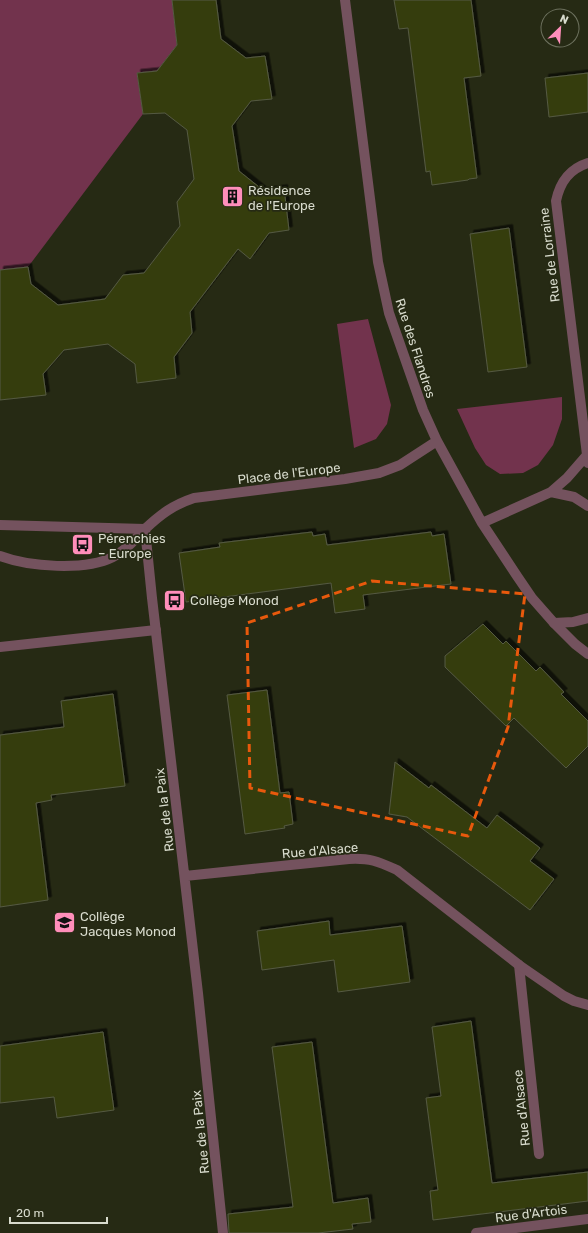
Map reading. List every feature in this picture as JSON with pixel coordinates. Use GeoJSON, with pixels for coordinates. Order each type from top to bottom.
{"type":"FeatureCollection","features":[{"type":"Feature","properties":{"kind":"street","name":"Rue des Flandres"},"geometry":{"type":"LineString","coordinates":[[345,0],[378,262],[389,313],[423,410],[437,441],[482,524],[532,598],[554,623],[575,644],[588,654]]}},
{"type":"Feature","properties":{"kind":"street","name":"Rue de Lorraine"},"geometry":{"type":"LineString","coordinates":[[482,524],[551,492],[587,459],[556,201],[558,191],[563,181],[579,166],[588,163]]}},
{"type":"Feature","properties":{"kind":"street","name":"Place de l'Europe"},"geometry":{"type":"LineString","coordinates":[[0,556],[16,561],[43,565],[73,565],[102,561],[120,553],[163,512],[182,502],[194,498],[345,479],[379,473],[400,466],[437,441]]}},
{"type":"Feature","properties":{"kind":"street"},"geometry":{"type":"LineString","coordinates":[[551,492],[574,497],[588,506]]}},
{"type":"Feature","properties":{"kind":"street"},"geometry":{"type":"LineString","coordinates":[[0,525],[145,529]]}},
{"type":"Feature","properties":{"kind":"street","name":"Rue de la Paix"},"geometry":{"type":"LineString","coordinates":[[145,529],[185,876],[223,1233]]}},
{"type":"Feature","properties":{"kind":"street"},"geometry":{"type":"LineString","coordinates":[[554,623],[573,622],[588,618]]}},
{"type":"Feature","properties":{"kind":"street"},"geometry":{"type":"LineString","coordinates":[[0,647],[156,630]]}},
{"type":"Feature","properties":{"kind":"street","name":"Rue d'Alsace"},"geometry":{"type":"LineString","coordinates":[[185,876],[349,859],[365,859],[373,861],[396,870],[519,965],[564,996],[574,1001],[588,1004]]}},
{"type":"Feature","properties":{"kind":"street","name":"Rue d'Alsace"},"geometry":{"type":"LineString","coordinates":[[519,965],[539,1154]]}},
{"type":"Feature","properties":{"kind":"street","name":"Rue d'Artois"},"geometry":{"type":"LineString","coordinates":[[476,1233],[588,1219]]}},
{"type":"Feature","properties":{"kind":"highlighted area"},"geometry":{"type":"Polygon","coordinates":[[[372,581],[525,594],[508,727],[468,836],[250,788],[247,623],[372,581]]]}},
{"type":"Feature","properties":{"kind":"shaded area"},"geometry":{"type":"Polygon","coordinates":[[[0,0],[172,0],[177,45],[157,71],[137,73],[143,114],[28,267],[0,270],[0,0]]]}},
{"type":"Feature","properties":{"kind":"shaded area"},"geometry":{"type":"Polygon","coordinates":[[[368,319],[391,405],[387,424],[376,439],[354,448],[337,324],[368,319]]]}},
{"type":"Feature","properties":{"kind":"shaded area"},"geometry":{"type":"Polygon","coordinates":[[[562,397],[562,419],[553,445],[538,465],[523,473],[500,474],[486,465],[475,448],[457,409],[562,397]]]}},
{"type":"Feature","properties":{"kind":"building","name":"Résidence de l'Europe"},"geometry":{"type":"Polygon","coordinates":[[[172,0],[216,0],[221,39],[246,58],[265,56],[272,99],[251,101],[232,126],[239,171],[264,191],[284,188],[289,230],[269,233],[250,259],[238,249],[190,312],[192,333],[174,357],[176,378],[137,383],[135,364],[108,344],[64,350],[43,374],[46,395],[0,400],[0,270],[28,267],[31,284],[58,305],[105,299],[123,275],[144,273],[180,226],[177,202],[194,179],[187,130],[165,113],[143,114],[137,73],[157,71],[177,45],[172,0]]]}},
{"type":"Feature","properties":{"kind":"building"},"geometry":{"type":"Polygon","coordinates":[[[394,0],[471,0],[481,76],[464,78],[477,178],[432,185],[430,171],[426,172],[408,28],[399,29],[394,0]]]}},
{"type":"Feature","properties":{"kind":"building"},"geometry":{"type":"Polygon","coordinates":[[[588,73],[588,112],[549,117],[545,78],[588,73]]]}},
{"type":"Feature","properties":{"kind":"building"},"geometry":{"type":"Polygon","coordinates":[[[509,228],[527,367],[488,372],[470,234],[509,228]]]}},
{"type":"Feature","properties":{"kind":"building"},"geometry":{"type":"Polygon","coordinates":[[[312,532],[313,536],[325,534],[327,545],[431,532],[432,536],[444,534],[451,584],[363,595],[365,609],[335,613],[331,583],[186,602],[179,553],[220,547],[219,543],[312,532]]]}},
{"type":"Feature","properties":{"kind":"building"},"geometry":{"type":"Polygon","coordinates":[[[483,624],[503,644],[506,641],[536,671],[540,667],[564,692],[561,694],[588,721],[588,746],[566,768],[514,718],[506,726],[445,667],[445,656],[483,624]]]}},
{"type":"Feature","properties":{"kind":"building"},"geometry":{"type":"Polygon","coordinates":[[[267,690],[280,793],[289,792],[293,824],[284,826],[285,828],[245,834],[227,695],[267,690]]]}},
{"type":"Feature","properties":{"kind":"building"},"geometry":{"type":"Polygon","coordinates":[[[113,694],[125,786],[51,795],[52,800],[36,803],[48,900],[0,907],[0,735],[64,727],[61,701],[113,694]]]}},
{"type":"Feature","properties":{"kind":"building"},"geometry":{"type":"Polygon","coordinates":[[[395,762],[429,788],[431,785],[487,828],[497,815],[540,848],[530,861],[554,879],[530,910],[407,817],[389,814],[395,762]]]}},
{"type":"Feature","properties":{"kind":"building"},"geometry":{"type":"Polygon","coordinates":[[[329,921],[330,935],[402,926],[410,982],[338,992],[334,960],[262,970],[257,931],[329,921]]]}},
{"type":"Feature","properties":{"kind":"building"},"geometry":{"type":"Polygon","coordinates":[[[471,1021],[492,1183],[588,1172],[588,1201],[433,1220],[430,1191],[438,1190],[426,1098],[441,1096],[432,1027],[471,1021]]]}},
{"type":"Feature","properties":{"kind":"building"},"geometry":{"type":"Polygon","coordinates":[[[103,1032],[114,1110],[57,1118],[54,1097],[0,1103],[0,1046],[103,1032]]]}},
{"type":"Feature","properties":{"kind":"building"},"geometry":{"type":"Polygon","coordinates":[[[312,1042],[333,1203],[368,1198],[371,1222],[352,1224],[353,1229],[318,1233],[229,1233],[228,1214],[293,1207],[272,1047],[312,1042]]]}},
{"type":"Feature","properties":{"kind":"place","name":"Résidence de l'Europe"},"geometry":{"type":"Point","coordinates":[233,197]}},
{"type":"Feature","properties":{"kind":"place","name":"Pérenchies – Europe"},"geometry":{"type":"Point","coordinates":[82,545]}},
{"type":"Feature","properties":{"kind":"place","name":"Collège Monod"},"geometry":{"type":"Point","coordinates":[174,600]}},
{"type":"Feature","properties":{"kind":"place","name":"Collège Jacques Monod"},"geometry":{"type":"Point","coordinates":[65,923]}}]}
